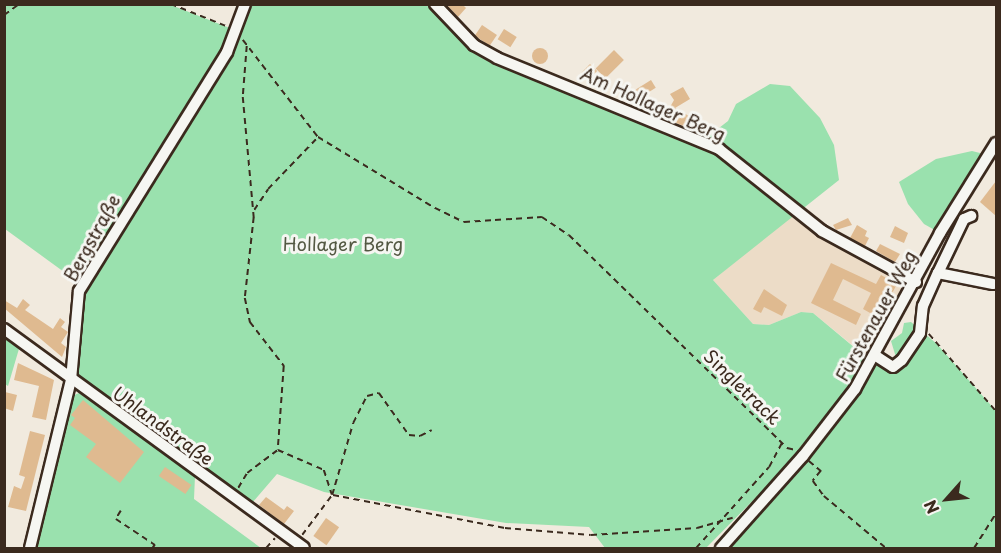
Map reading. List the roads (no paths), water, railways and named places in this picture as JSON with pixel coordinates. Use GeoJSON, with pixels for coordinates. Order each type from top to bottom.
{"type":"FeatureCollection","features":[{"type":"Feature","properties":{"kind":"street","name":"Bergstraße"},"geometry":{"type":"LineString","coordinates":[[30,549],[71,380],[79,291],[227,51],[245,4]]}},
{"type":"Feature","properties":{"kind":"street","name":"Am Hollager Berg"},"geometry":{"type":"LineString","coordinates":[[435,4],[468,39],[497,58],[719,149],[822,231],[916,282]]}},
{"type":"Feature","properties":{"kind":"street","name":"Fürstenauer Weg"},"geometry":{"type":"LineString","coordinates":[[722,549],[836,416],[876,356],[940,233],[996,143]]}},
{"type":"Feature","properties":{"kind":"street"},"geometry":{"type":"LineString","coordinates":[[876,356],[896,367],[921,329],[923,306],[963,219],[971,216]]}},
{"type":"Feature","properties":{"kind":"street"},"geometry":{"type":"LineString","coordinates":[[938,273],[993,284]]}},
{"type":"Feature","properties":{"kind":"street","name":"Uhlandstraße"},"geometry":{"type":"LineString","coordinates":[[4,329],[300,546]]}},
{"type":"Feature","properties":{"kind":"park label","name":"Hollager Berg"},"geometry":{"type":"Point","coordinates":[343,244]}}]}
